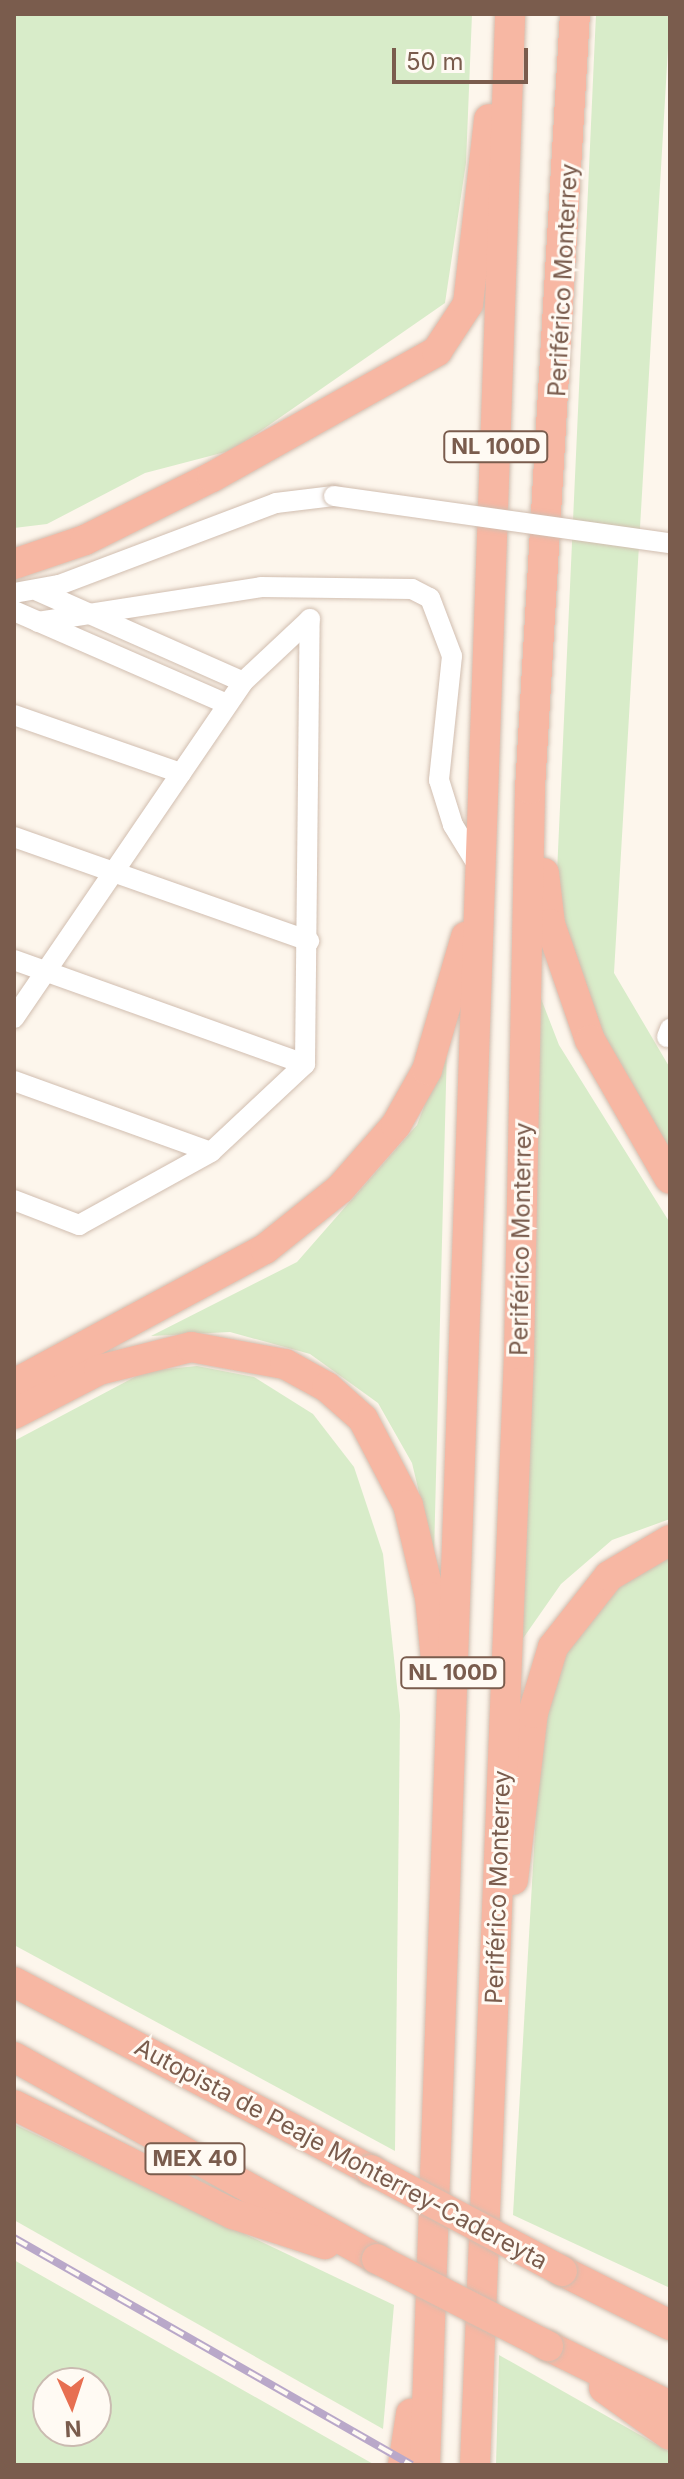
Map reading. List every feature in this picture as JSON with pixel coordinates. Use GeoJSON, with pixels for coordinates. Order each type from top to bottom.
{"type":"FeatureCollection","features":[{"type":"Feature","properties":{"kind":"highway"},"geometry":{"type":"LineString","coordinates":[[14,564],[85,540],[212,477],[437,351],[468,304],[503,14]]}},
{"type":"Feature","properties":{"kind":"highway","name":"Periférico Monterrey"},"geometry":{"type":"LineString","coordinates":[[425,2465],[510,14]]}},
{"type":"Feature","properties":{"kind":"highway","name":"Periférico Monterrey"},"geometry":{"type":"LineString","coordinates":[[475,2465],[496,1944],[530,789],[575,14]]}},
{"type":"Feature","properties":{"kind":"highway"},"geometry":{"type":"LineString","coordinates":[[530,789],[566,977],[590,1040],[670,1179]]}},
{"type":"Feature","properties":{"kind":"highway"},"geometry":{"type":"LineString","coordinates":[[14,1384],[265,1249],[360,1168],[396,1125],[427,1070],[480,875]]}},
{"type":"Feature","properties":{"kind":"highway"},"geometry":{"type":"LineString","coordinates":[[14,1414],[99,1370],[191,1347],[285,1364],[339,1398],[363,1419],[388,1461],[420,1548],[448,1792]]}},
{"type":"Feature","properties":{"kind":"highway"},"geometry":{"type":"LineString","coordinates":[[496,1944],[515,1868],[533,1713],[548,1657],[592,1591],[670,1540]]}},
{"type":"Feature","properties":{"kind":"highway","name":"Autopista de Peaje Monterrey-Cadereyta"},"geometry":{"type":"LineString","coordinates":[[15,1982],[670,2325]]}},
{"type":"Feature","properties":{"kind":"highway","name":"MEX 40"},"geometry":{"type":"LineString","coordinates":[[14,2057],[368,2255],[670,2406]]}},
{"type":"Feature","properties":{"kind":"highway"},"geometry":{"type":"LineString","coordinates":[[14,2105],[247,2220],[368,2255]]}},
{"type":"Feature","properties":{"kind":"highway"},"geometry":{"type":"LineString","coordinates":[[403,2465],[429,2342]]}},
{"type":"Feature","properties":{"kind":"highway"},"geometry":{"type":"LineString","coordinates":[[557,2351],[670,2435]]}},
{"type":"Feature","properties":{"kind":"street"},"geometry":{"type":"LineString","coordinates":[[14,593],[59,585],[276,503],[334,496],[670,543]]}},
{"type":"Feature","properties":{"kind":"street"},"geometry":{"type":"LineString","coordinates":[[14,580],[59,585]]}},
{"type":"Feature","properties":{"kind":"street"},"geometry":{"type":"LineString","coordinates":[[38,622],[83,612],[261,587],[412,589],[430,598],[452,656],[439,780],[453,825],[480,875]]}},
{"type":"Feature","properties":{"kind":"street"},"geometry":{"type":"LineString","coordinates":[[38,591],[243,682]]}},
{"type":"Feature","properties":{"kind":"street"},"geometry":{"type":"LineString","coordinates":[[14,611],[227,704]]}},
{"type":"Feature","properties":{"kind":"street"},"geometry":{"type":"LineString","coordinates":[[14,1018],[243,682],[310,619],[309,941],[305,1064],[211,1152],[79,1225],[14,1200]]}},
{"type":"Feature","properties":{"kind":"street"},"geometry":{"type":"LineString","coordinates":[[14,715],[181,773]]}},
{"type":"Feature","properties":{"kind":"street"},"geometry":{"type":"LineString","coordinates":[[14,837],[309,941]]}},
{"type":"Feature","properties":{"kind":"street"},"geometry":{"type":"LineString","coordinates":[[14,960],[305,1064]]}},
{"type":"Feature","properties":{"kind":"street"},"geometry":{"type":"LineString","coordinates":[[14,1081],[211,1152]]}},
{"type":"Feature","properties":{"kind":"green space"},"geometry":{"type":"Polygon","coordinates":[[[14,14],[472,14],[466,163],[445,303],[233,450],[145,473],[47,524],[14,528],[14,14]]]}},
{"type":"Feature","properties":{"kind":"green space"},"geometry":{"type":"Polygon","coordinates":[[[596,14],[670,14],[614,973],[670,1068],[670,1150],[593,1023],[570,953],[557,873],[596,14]]]}},
{"type":"Feature","properties":{"kind":"green space"},"geometry":{"type":"Polygon","coordinates":[[[540,996],[559,1045],[670,1223],[670,1519],[612,1540],[561,1584],[517,1647],[540,996]]]}},
{"type":"Feature","properties":{"kind":"green space"},"geometry":{"type":"Polygon","coordinates":[[[447,1046],[434,1555],[412,1463],[378,1403],[310,1354],[230,1332],[151,1336],[297,1262],[417,1125],[447,1046]]]}},
{"type":"Feature","properties":{"kind":"green space"},"geometry":{"type":"Polygon","coordinates":[[[197,1366],[254,1377],[313,1414],[354,1467],[383,1554],[400,1715],[395,2151],[14,1945],[14,1441],[146,1371],[197,1366]]]}},
{"type":"Feature","properties":{"kind":"green space"},"geometry":{"type":"Polygon","coordinates":[[[670,1554],[670,2288],[513,2215],[540,1744],[556,1669],[588,1611],[625,1578],[670,1554]]]}},
{"type":"Feature","properties":{"kind":"green space"},"geometry":{"type":"Polygon","coordinates":[[[14,2124],[394,2305],[383,2429],[14,2220],[14,2124]]]}},
{"type":"Feature","properties":{"kind":"green space"},"geometry":{"type":"Polygon","coordinates":[[[14,2260],[375,2465],[14,2465],[14,2260]]]}},
{"type":"Feature","properties":{"kind":"green space"},"geometry":{"type":"Polygon","coordinates":[[[499,2355],[670,2452],[670,2465],[496,2465],[499,2355]]]}},
{"type":"Feature","properties":{"kind":"railway"},"geometry":{"type":"LineString","coordinates":[[14,2238],[412,2465]]}}]}
